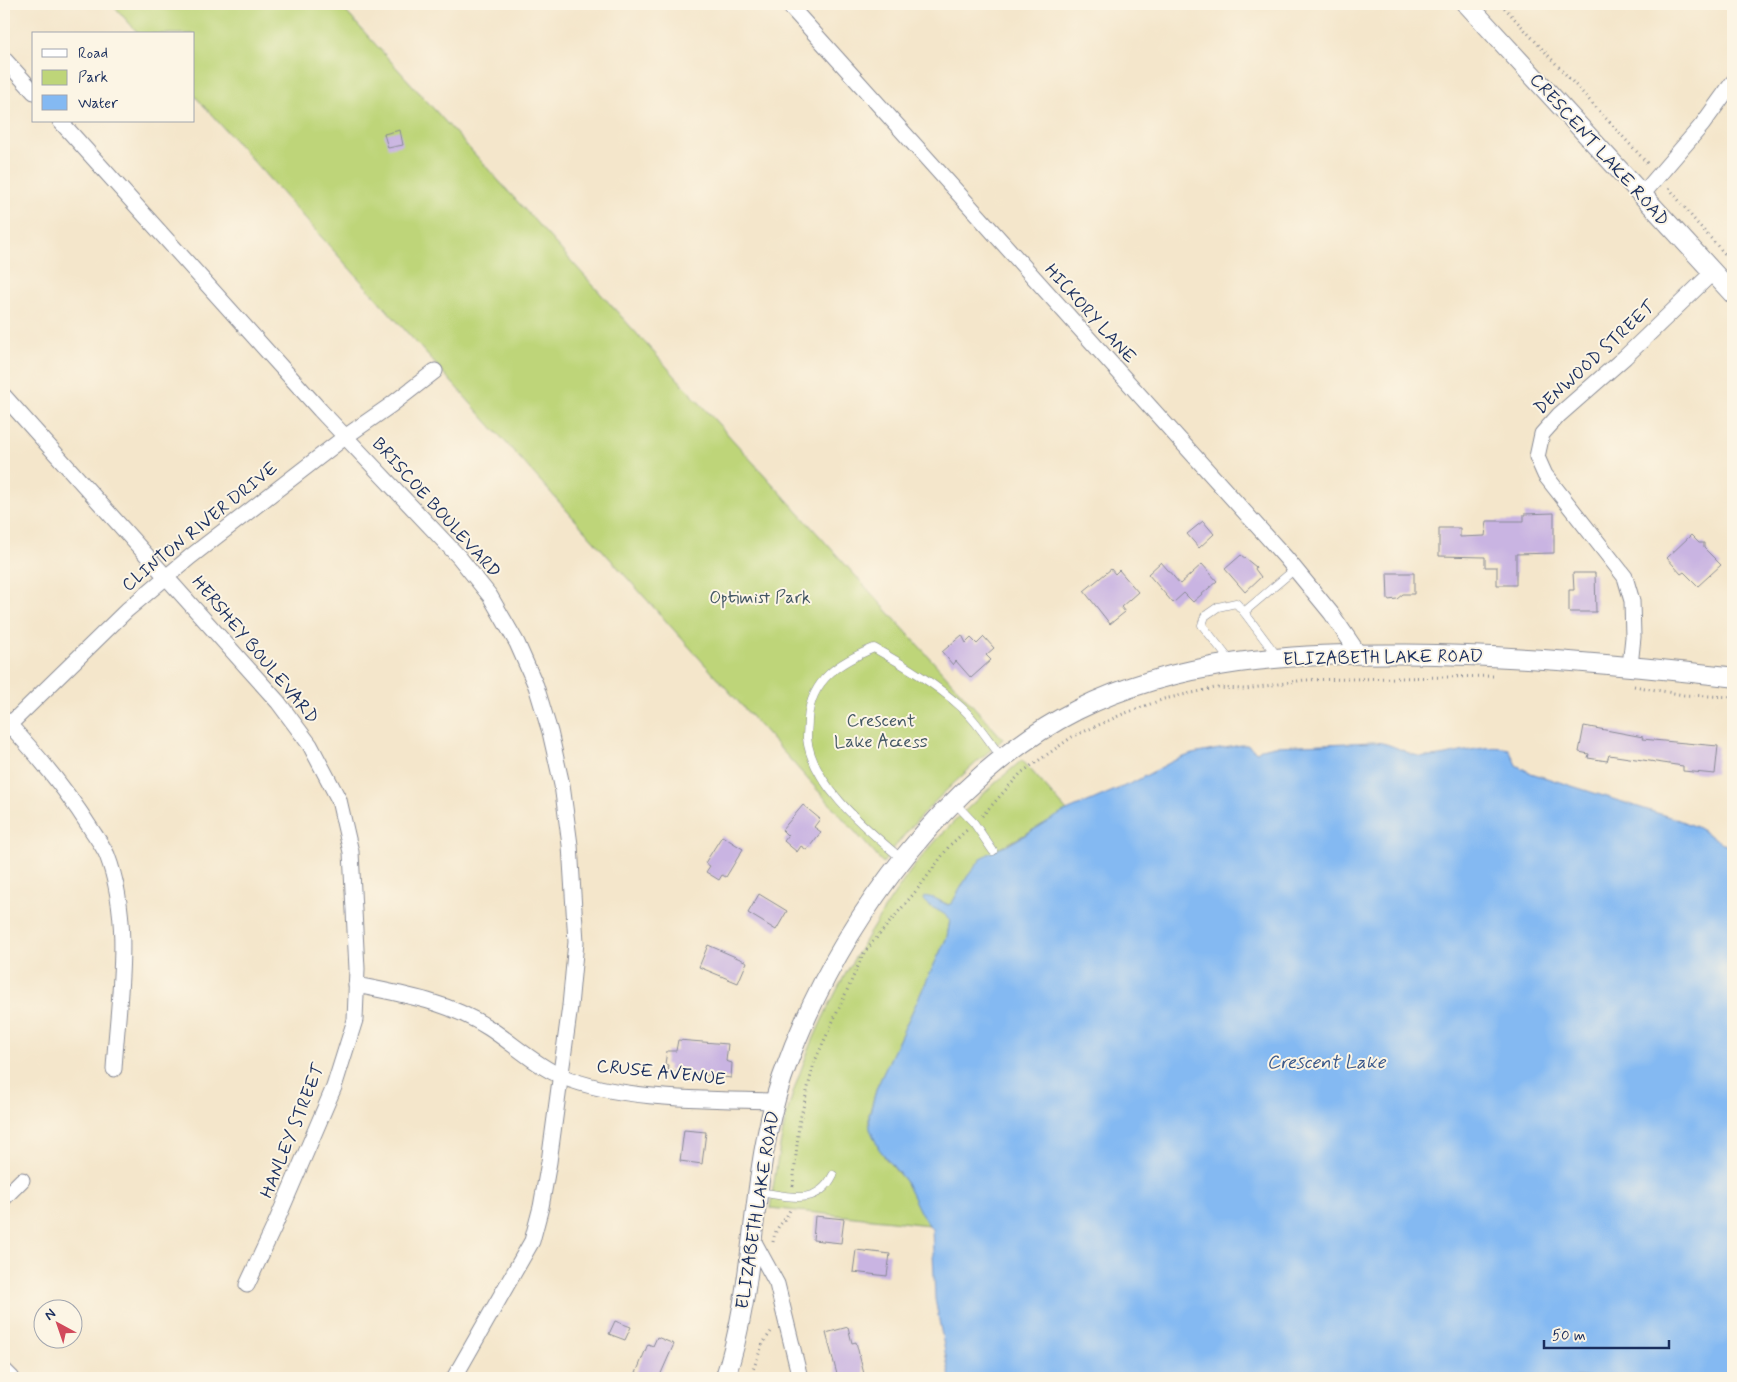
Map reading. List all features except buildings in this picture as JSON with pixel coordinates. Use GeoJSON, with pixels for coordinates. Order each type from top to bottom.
{"type":"FeatureCollection","features":[{"type":"Feature","properties":{"kind":"street","name":"HICKORY LANE"},"geometry":{"type":"LineString","coordinates":[[788,4],[1295,569],[1331,613],[1359,654]]}},
{"type":"Feature","properties":{"kind":"street","name":"CRESCENT LAKE ROAD"},"geometry":{"type":"LineString","coordinates":[[1467,4],[1641,196],[1733,294]]}},
{"type":"Feature","properties":{"kind":"street"},"geometry":{"type":"LineString","coordinates":[[4,59],[32,90]]}},
{"type":"Feature","properties":{"kind":"street"},"geometry":{"type":"LineString","coordinates":[[1641,196],[1702,125],[1733,82]]}},
{"type":"Feature","properties":{"kind":"street","name":"BRISCOE BOULEVARD"},"geometry":{"type":"LineString","coordinates":[[61,122],[345,436],[459,557],[490,596],[516,643],[536,686],[550,732],[562,785],[574,888],[576,942],[570,1006],[550,1162],[542,1208],[532,1241],[454,1378]]}},
{"type":"Feature","properties":{"kind":"street","name":"DENWOOD STREET"},"geometry":{"type":"LineString","coordinates":[[1629,675],[1633,619],[1630,589],[1616,565],[1545,475],[1537,457],[1542,434],[1559,415],[1625,357],[1712,273]]}},
{"type":"Feature","properties":{"kind":"street","name":"CLINTON RIVER DRIVE"},"geometry":{"type":"LineString","coordinates":[[6,725],[127,610],[167,576],[345,436],[391,405],[435,371]]}},
{"type":"Feature","properties":{"kind":"street","name":"HERSHEY BOULEVARD"},"geometry":{"type":"LineString","coordinates":[[4,396],[278,702],[310,745],[338,800],[351,852],[356,986]]}},
{"type":"Feature","properties":{"kind":"street","name":"ELIZABETH LAKE ROAD"},"geometry":{"type":"LineString","coordinates":[[725,1378],[743,1308],[764,1151],[775,1102],[796,1042],[823,984],[862,917],[903,860],[954,802],[1002,759],[1056,721],[1100,699],[1160,679],[1232,664],[1279,658],[1359,654],[1483,656],[1629,675],[1733,677]]}},
{"type":"Feature","properties":{"kind":"street"},"geometry":{"type":"LineString","coordinates":[[6,725],[53,775],[84,817],[106,854],[116,893],[122,934],[121,984],[114,1069]]}},
{"type":"Feature","properties":{"kind":"street","name":"CRUSE AVENUE"},"geometry":{"type":"LineString","coordinates":[[356,986],[423,998],[453,1010],[487,1027],[560,1076],[595,1088],[666,1096],[775,1102]]}},
{"type":"Feature","properties":{"kind":"street","name":"HANLEY STREET"},"geometry":{"type":"LineString","coordinates":[[247,1285],[274,1227],[334,1086],[355,1020],[356,986]]}},
{"type":"Feature","properties":{"kind":"street"},"geometry":{"type":"LineString","coordinates":[[4,1198],[22,1180]]}},
{"type":"Feature","properties":{"kind":"street"},"geometry":{"type":"LineString","coordinates":[[753,1240],[777,1284],[800,1378]]}},
{"type":"Feature","properties":{"kind":"street"},"geometry":{"type":"LineString","coordinates":[[4,1370],[12,1378]]}},
{"type":"Feature","properties":{"kind":"lane"},"geometry":{"type":"LineString","coordinates":[[1244,612],[1295,569]]}},
{"type":"Feature","properties":{"kind":"lane"},"geometry":{"type":"LineString","coordinates":[[1232,664],[1202,625],[1204,616],[1218,607],[1236,603],[1279,658]]}},
{"type":"Feature","properties":{"kind":"lane"},"geometry":{"type":"LineString","coordinates":[[903,860],[868,831],[838,800],[814,763],[807,738],[810,702],[825,676],[851,657],[874,648],[894,659],[961,707],[976,723],[1002,759]]}},
{"type":"Feature","properties":{"kind":"lane"},"geometry":{"type":"LineString","coordinates":[[954,802],[974,823],[993,851]]}},
{"type":"Feature","properties":{"kind":"lane"},"geometry":{"type":"LineString","coordinates":[[759,1192],[809,1197],[824,1189],[833,1175]]}},
{"type":"Feature","properties":{"kind":"path"},"geometry":{"type":"LineString","coordinates":[[1501,4],[1659,175],[1697,223],[1733,263]]}},
{"type":"Feature","properties":{"kind":"path"},"geometry":{"type":"LineString","coordinates":[[1629,675],[1684,695],[1733,697]]}},
{"type":"Feature","properties":{"kind":"path"},"geometry":{"type":"LineString","coordinates":[[768,1268],[775,1228],[788,1216],[800,1124],[814,1063],[864,953],[921,885],[950,845],[974,823],[1020,772],[1072,737],[1123,714],[1164,699],[1215,688],[1246,689],[1304,680],[1503,676]]}},
{"type":"Feature","properties":{"kind":"path"},"geometry":{"type":"LineString","coordinates":[[750,1378],[766,1337],[786,1316]]}},
{"type":"Feature","properties":{"kind":"green space","name":"Optimist Park"},"geometry":{"type":"Polygon","coordinates":[[[112,4],[339,4],[1003,739],[924,813],[883,863],[195,96],[195,32],[137,32],[112,4]]]}},
{"type":"Feature","properties":{"kind":"green space"},"geometry":{"type":"Polygon","coordinates":[[[1022,760],[1067,811],[982,858],[949,905],[934,898],[926,903],[945,914],[950,920],[947,937],[877,1087],[869,1115],[869,1123],[885,1158],[905,1181],[929,1225],[770,1208],[782,1136],[793,1093],[821,1022],[844,976],[884,910],[920,859],[960,816],[1022,760]]]}},
{"type":"Feature","properties":{"kind":"water","name":"Crescent Lake"},"geometry":{"type":"Polygon","coordinates":[[[1373,742],[1388,744],[1422,757],[1489,748],[1509,749],[1516,765],[1531,773],[1676,819],[1696,827],[1733,849],[1733,1378],[950,1378],[935,1299],[932,1229],[921,1214],[905,1181],[879,1149],[870,1129],[869,1115],[877,1087],[947,937],[950,920],[944,914],[929,906],[923,900],[924,896],[934,898],[948,905],[952,903],[967,877],[982,858],[993,851],[1008,845],[1062,813],[1134,782],[1173,761],[1192,754],[1241,745],[1247,745],[1257,752],[1261,749],[1275,746],[1373,742]]]}},
{"type":"Feature","properties":{"kind":"park label","name":"Crescent Lake Access"},"geometry":{"type":"Point","coordinates":[881,731]}}]}
